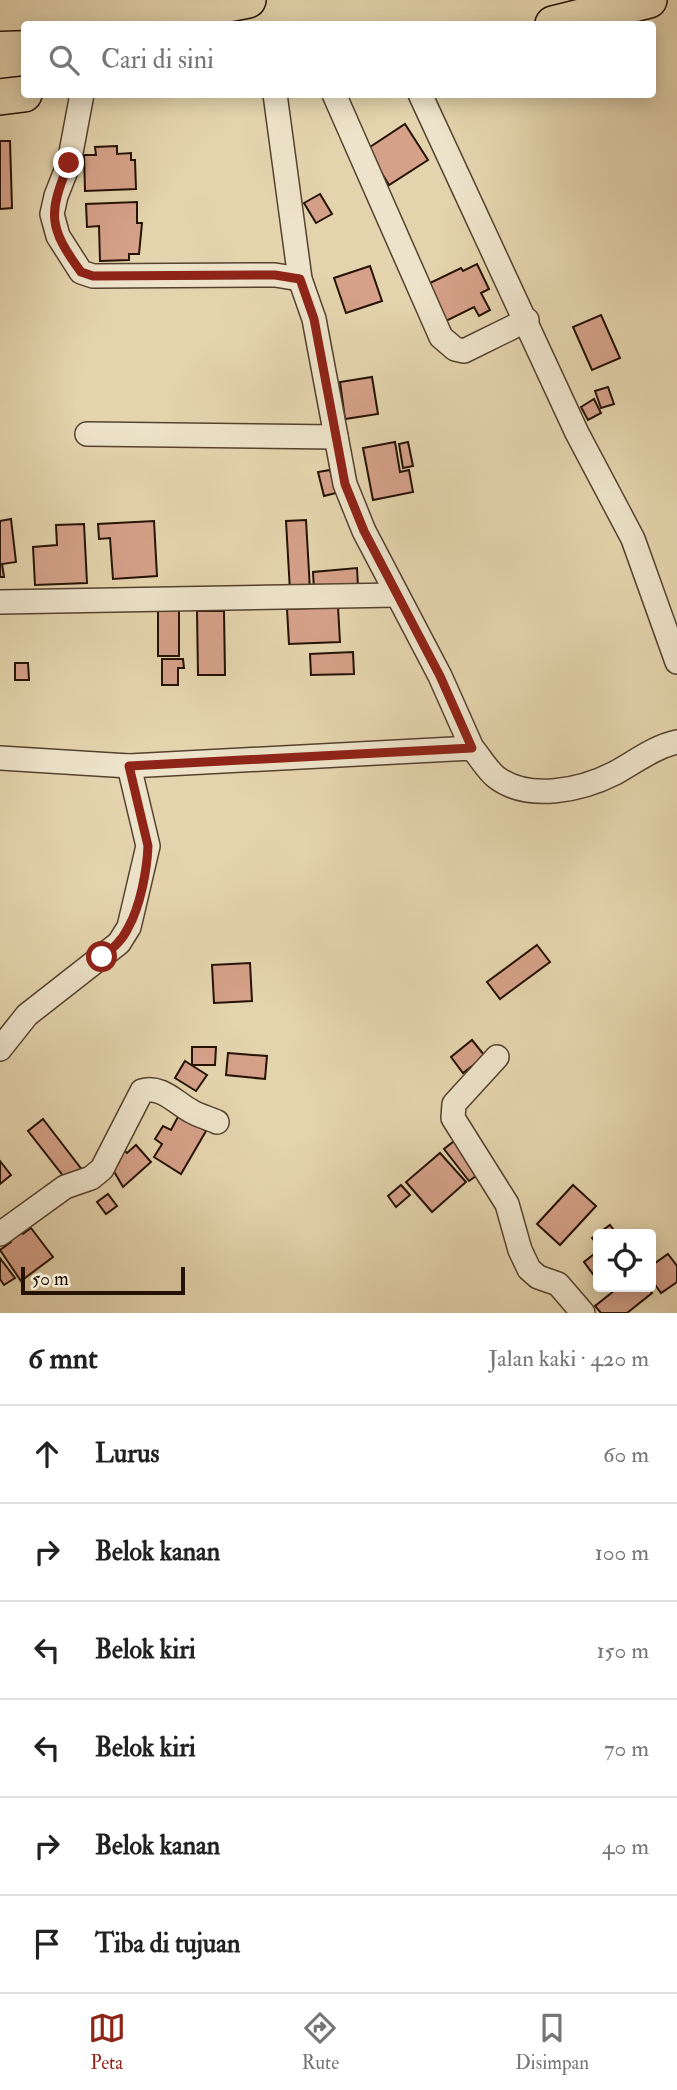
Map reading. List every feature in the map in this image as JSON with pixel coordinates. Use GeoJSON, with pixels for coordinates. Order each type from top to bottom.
{"type":"FeatureCollection","features":[{"type":"Feature","properties":{"kind":"highway"},"geometry":{"type":"LineString","coordinates":[[0,13],[51,6],[217,6],[247,0]]}},
{"type":"Feature","properties":{"kind":"highway"},"geometry":{"type":"LineString","coordinates":[[565,21],[649,0]]}},
{"type":"Feature","properties":{"kind":"highway"},"geometry":{"type":"LineString","coordinates":[[0,97],[21,94]]}},
{"type":"Feature","properties":{"kind":"street"},"geometry":{"type":"LineString","coordinates":[[81,98],[69,163],[55,196],[52,214],[58,236],[81,272],[93,276],[275,275],[300,279]]}},
{"type":"Feature","properties":{"kind":"street"},"geometry":{"type":"LineString","coordinates":[[276,98],[300,279],[314,319],[345,484],[357,515],[440,676],[472,748],[496,777],[516,787],[564,791],[612,774],[660,747],[677,742]]}},
{"type":"Feature","properties":{"kind":"street"},"geometry":{"type":"LineString","coordinates":[[336,98],[441,337],[455,349],[464,351],[527,320]]}},
{"type":"Feature","properties":{"kind":"street"},"geometry":{"type":"LineString","coordinates":[[422,98],[527,320],[577,433],[633,539],[677,662]]}},
{"type":"Feature","properties":{"kind":"street"},"geometry":{"type":"LineString","coordinates":[[87,434],[337,437]]}},
{"type":"Feature","properties":{"kind":"street"},"geometry":{"type":"LineString","coordinates":[[0,602],[396,595]]}},
{"type":"Feature","properties":{"kind":"street"},"geometry":{"type":"LineString","coordinates":[[0,758],[129,766],[472,748]]}},
{"type":"Feature","properties":{"kind":"street"},"geometry":{"type":"LineString","coordinates":[[0,1049],[27,1016],[119,943],[130,927],[148,846],[129,766]]}},
{"type":"Feature","properties":{"kind":"street"},"geometry":{"type":"LineString","coordinates":[[497,1056],[454,1104],[453,1118],[507,1205],[520,1250],[529,1269],[538,1277],[558,1284],[583,1313]]}},
{"type":"Feature","properties":{"kind":"street"},"geometry":{"type":"LineString","coordinates":[[0,1234],[65,1187],[91,1178],[102,1169],[142,1091],[148,1089],[166,1094],[191,1111],[218,1122]]}},
{"type":"Feature","properties":{"kind":"building"},"geometry":{"type":"Polygon","coordinates":[[[405,124],[428,160],[389,185],[367,149],[405,124]]]}},
{"type":"Feature","properties":{"kind":"building"},"geometry":{"type":"Polygon","coordinates":[[[0,141],[10,141],[12,208],[0,209],[0,141]]]}},
{"type":"Feature","properties":{"kind":"building"},"geometry":{"type":"Polygon","coordinates":[[[117,146],[117,154],[131,153],[131,160],[135,160],[136,189],[85,191],[84,155],[96,155],[95,147],[117,146]]]}},
{"type":"Feature","properties":{"kind":"building"},"geometry":{"type":"Polygon","coordinates":[[[320,194],[332,214],[316,223],[304,203],[320,194]]]}},
{"type":"Feature","properties":{"kind":"building"},"geometry":{"type":"Polygon","coordinates":[[[137,202],[137,223],[142,223],[139,254],[129,254],[129,260],[100,261],[99,226],[87,227],[86,204],[137,202]]]}},
{"type":"Feature","properties":{"kind":"building"},"geometry":{"type":"Polygon","coordinates":[[[477,264],[489,289],[481,293],[490,310],[479,316],[474,307],[446,321],[428,284],[461,268],[463,271],[477,264]]]}},
{"type":"Feature","properties":{"kind":"building"},"geometry":{"type":"Polygon","coordinates":[[[370,266],[382,301],[346,313],[334,278],[370,266]]]}},
{"type":"Feature","properties":{"kind":"building"},"geometry":{"type":"Polygon","coordinates":[[[601,315],[620,358],[592,370],[573,327],[601,315]]]}},
{"type":"Feature","properties":{"kind":"building"},"geometry":{"type":"Polygon","coordinates":[[[372,377],[378,414],[345,419],[340,382],[372,377]]]}},
{"type":"Feature","properties":{"kind":"building"},"geometry":{"type":"Polygon","coordinates":[[[608,387],[614,404],[601,408],[595,391],[608,387]]]}},
{"type":"Feature","properties":{"kind":"building"},"geometry":{"type":"Polygon","coordinates":[[[594,399],[601,413],[588,420],[581,407],[594,399]]]}},
{"type":"Feature","properties":{"kind":"building"},"geometry":{"type":"Polygon","coordinates":[[[395,442],[400,472],[409,470],[413,492],[373,500],[363,448],[395,442]]]}},
{"type":"Feature","properties":{"kind":"building"},"geometry":{"type":"Polygon","coordinates":[[[408,442],[413,466],[403,468],[399,444],[408,442]]]}},
{"type":"Feature","properties":{"kind":"building"},"geometry":{"type":"Polygon","coordinates":[[[330,470],[336,493],[324,496],[318,472],[330,470]]]}},
{"type":"Feature","properties":{"kind":"building"},"geometry":{"type":"Polygon","coordinates":[[[11,519],[16,562],[2,564],[4,577],[0,577],[0,521],[11,519]]]}},
{"type":"Feature","properties":{"kind":"building"},"geometry":{"type":"Polygon","coordinates":[[[306,520],[310,590],[290,591],[286,521],[306,520]]]}},
{"type":"Feature","properties":{"kind":"building"},"geometry":{"type":"Polygon","coordinates":[[[154,521],[157,576],[113,579],[110,538],[99,539],[98,524],[154,521]]]}},
{"type":"Feature","properties":{"kind":"building"},"geometry":{"type":"Polygon","coordinates":[[[84,524],[87,583],[35,585],[33,547],[57,545],[56,525],[84,524]]]}},
{"type":"Feature","properties":{"kind":"building"},"geometry":{"type":"Polygon","coordinates":[[[357,568],[358,587],[314,590],[313,572],[357,568]]]}},
{"type":"Feature","properties":{"kind":"building"},"geometry":{"type":"Polygon","coordinates":[[[338,607],[340,642],[289,644],[287,609],[338,607]]]}},
{"type":"Feature","properties":{"kind":"building"},"geometry":{"type":"Polygon","coordinates":[[[158,610],[179,610],[179,656],[158,656],[158,610]]]}},
{"type":"Feature","properties":{"kind":"building"},"geometry":{"type":"Polygon","coordinates":[[[197,611],[224,611],[225,675],[198,675],[197,611]]]}},
{"type":"Feature","properties":{"kind":"building"},"geometry":{"type":"Polygon","coordinates":[[[353,652],[354,674],[311,675],[310,654],[353,652]]]}},
{"type":"Feature","properties":{"kind":"building"},"geometry":{"type":"Polygon","coordinates":[[[162,659],[183,659],[184,668],[178,668],[178,685],[162,685],[162,659]]]}},
{"type":"Feature","properties":{"kind":"building"},"geometry":{"type":"Polygon","coordinates":[[[15,663],[28,663],[29,680],[15,680],[15,663]]]}},
{"type":"Feature","properties":{"kind":"building"},"geometry":{"type":"Polygon","coordinates":[[[537,945],[550,962],[500,999],[487,982],[537,945]]]}},
{"type":"Feature","properties":{"kind":"building"},"geometry":{"type":"Polygon","coordinates":[[[250,963],[252,1001],[214,1003],[212,965],[250,963]]]}},
{"type":"Feature","properties":{"kind":"building"},"geometry":{"type":"Polygon","coordinates":[[[472,1040],[485,1056],[463,1073],[451,1057],[472,1040]]]}},
{"type":"Feature","properties":{"kind":"building"},"geometry":{"type":"Polygon","coordinates":[[[192,1047],[216,1047],[215,1065],[192,1065],[192,1047]]]}},
{"type":"Feature","properties":{"kind":"building"},"geometry":{"type":"Polygon","coordinates":[[[228,1053],[267,1056],[265,1079],[226,1075],[228,1053]]]}},
{"type":"Feature","properties":{"kind":"building"},"geometry":{"type":"Polygon","coordinates":[[[185,1061],[207,1075],[196,1091],[175,1078],[185,1061]]]}},
{"type":"Feature","properties":{"kind":"building"},"geometry":{"type":"Polygon","coordinates":[[[179,1115],[206,1131],[181,1174],[154,1157],[162,1144],[155,1139],[163,1126],[171,1130],[179,1115]]]}},
{"type":"Feature","properties":{"kind":"building"},"geometry":{"type":"Polygon","coordinates":[[[43,1119],[83,1171],[68,1182],[28,1131],[43,1119]]]}},
{"type":"Feature","properties":{"kind":"building"},"geometry":{"type":"Polygon","coordinates":[[[458,1138],[483,1171],[469,1181],[444,1149],[458,1138]]]}},
{"type":"Feature","properties":{"kind":"building"},"geometry":{"type":"Polygon","coordinates":[[[136,1145],[151,1162],[123,1187],[112,1168],[118,1163],[113,1158],[123,1149],[127,1153],[136,1145]]]}},
{"type":"Feature","properties":{"kind":"building"},"geometry":{"type":"Polygon","coordinates":[[[440,1153],[466,1182],[432,1212],[406,1182],[440,1153]]]}},
{"type":"Feature","properties":{"kind":"building"},"geometry":{"type":"Polygon","coordinates":[[[0,1161],[11,1175],[0,1184],[0,1161]]]}},
{"type":"Feature","properties":{"kind":"building"},"geometry":{"type":"Polygon","coordinates":[[[401,1185],[410,1195],[396,1207],[388,1196],[401,1185]]]}},
{"type":"Feature","properties":{"kind":"building"},"geometry":{"type":"Polygon","coordinates":[[[573,1185],[596,1206],[560,1245],[537,1224],[573,1185]]]}},
{"type":"Feature","properties":{"kind":"building"},"geometry":{"type":"Polygon","coordinates":[[[108,1194],[117,1206],[106,1214],[97,1202],[108,1194]]]}},
{"type":"Feature","properties":{"kind":"building"},"geometry":{"type":"Polygon","coordinates":[[[31,1228],[53,1257],[21,1281],[0,1250],[11,1242],[8,1237],[18,1229],[23,1234],[31,1228]]]}},
{"type":"Feature","properties":{"kind":"building"},"geometry":{"type":"Polygon","coordinates":[[[668,1254],[677,1266],[677,1282],[661,1293],[656,1286],[656,1262],[668,1254]]]}},
{"type":"Feature","properties":{"kind":"building"},"geometry":{"type":"Polygon","coordinates":[[[593,1255],[593,1274],[584,1262],[593,1255]]]}},
{"type":"Feature","properties":{"kind":"building"},"geometry":{"type":"Polygon","coordinates":[[[0,1258],[15,1278],[4,1285],[0,1279],[0,1258]]]}},
{"type":"Feature","properties":{"kind":"building"},"geometry":{"type":"Polygon","coordinates":[[[613,1292],[652,1293],[627,1313],[601,1313],[595,1306],[613,1292]]]}},
{"type":"Feature","properties":{"kind":"route"},"geometry":{"type":"LineString","coordinates":[[69,163],[55,196],[52,214],[58,236],[81,272],[93,276],[138,273],[275,275],[300,279],[314,319],[345,484],[364,531],[440,676],[454,714],[472,748],[129,766],[144,823],[148,859],[130,927],[119,943],[102,957]]}}]}
